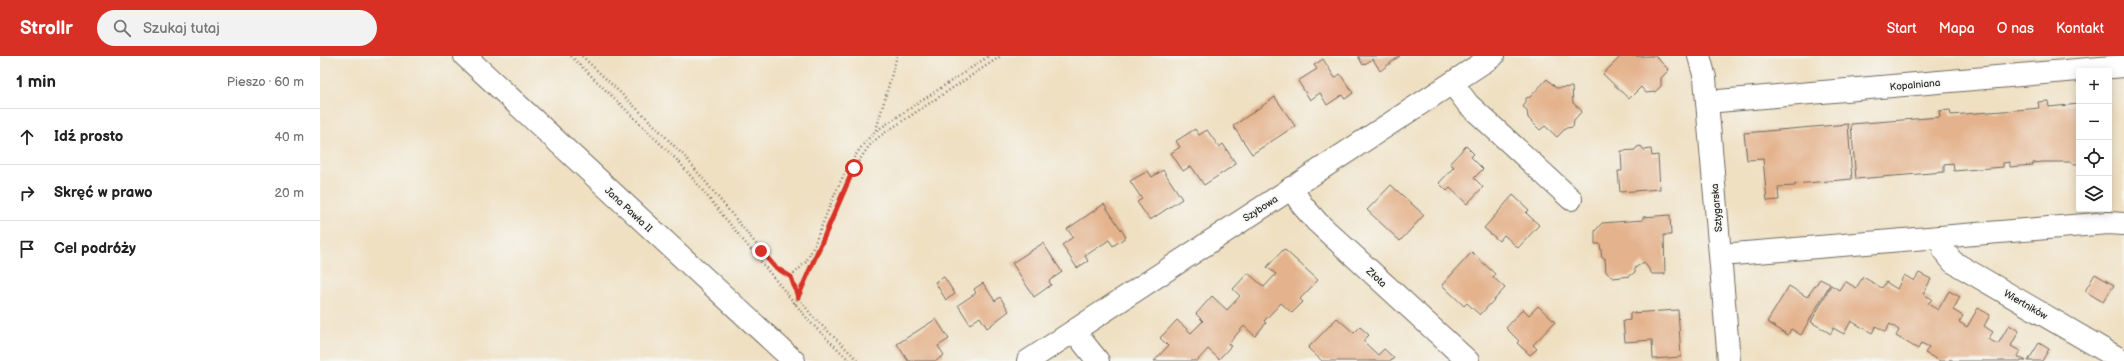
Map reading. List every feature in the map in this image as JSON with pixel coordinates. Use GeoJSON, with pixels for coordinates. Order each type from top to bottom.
{"type":"FeatureCollection","features":[{"type":"Feature","properties":{"kind":"street","name":"Jana Pawła II"},"geometry":{"type":"LineString","coordinates":[[465,56],[794,361]]}},
{"type":"Feature","properties":{"kind":"street","name":"Szybowa"},"geometry":{"type":"LineString","coordinates":[[1028,361],[1493,56]]}},
{"type":"Feature","properties":{"kind":"street","name":"Sztygarska"},"geometry":{"type":"LineString","coordinates":[[1699,56],[1704,70],[1729,361]]}},
{"type":"Feature","properties":{"kind":"street"},"geometry":{"type":"LineString","coordinates":[[2123,56],[2124,65]]}},
{"type":"Feature","properties":{"kind":"street","name":"Kopalniana"},"geometry":{"type":"LineString","coordinates":[[1707,102],[2124,65]]}},
{"type":"Feature","properties":{"kind":"street"},"geometry":{"type":"LineString","coordinates":[[1452,83],[1468,104],[1571,199]]}},
{"type":"Feature","properties":{"kind":"street","name":"Złota"},"geometry":{"type":"LineString","coordinates":[[1291,188],[1303,206],[1317,222],[1468,361]]}},
{"type":"Feature","properties":{"kind":"street"},"geometry":{"type":"LineString","coordinates":[[1721,255],[2108,223],[2124,224]]}},
{"type":"Feature","properties":{"kind":"street","name":"Wiertników"},"geometry":{"type":"LineString","coordinates":[[1942,237],[1944,251],[1953,262],[2123,361]]}},
{"type":"Feature","properties":{"kind":"street"},"geometry":{"type":"LineString","coordinates":[[1074,331],[1098,361]]}},
{"type":"Feature","properties":{"kind":"path"},"geometry":{"type":"LineString","coordinates":[[571,56],[680,163],[810,322],[850,361]]}},
{"type":"Feature","properties":{"kind":"path"},"geometry":{"type":"LineString","coordinates":[[582,56],[686,158],[775,267],[791,277],[798,297],[813,317],[859,361]]}},
{"type":"Feature","properties":{"kind":"path"},"geometry":{"type":"LineString","coordinates":[[876,131],[897,56]]}},
{"type":"Feature","properties":{"kind":"path"},"geometry":{"type":"LineString","coordinates":[[791,277],[806,262],[856,152],[876,131],[989,56]]}},
{"type":"Feature","properties":{"kind":"path"},"geometry":{"type":"LineString","coordinates":[[795,304],[854,168],[869,146],[880,136],[1001,56]]}},
{"type":"Feature","properties":{"kind":"building"},"geometry":{"type":"Polygon","coordinates":[[[1358,56],[1400,56],[1380,71],[1373,59],[1363,65],[1358,56]]]}},
{"type":"Feature","properties":{"kind":"building"},"geometry":{"type":"Polygon","coordinates":[[[1621,56],[1655,56],[1669,70],[1661,78],[1661,86],[1655,92],[1646,93],[1641,87],[1629,99],[1603,74],[1621,56]]]}},
{"type":"Feature","properties":{"kind":"building"},"geometry":{"type":"Polygon","coordinates":[[[1323,59],[1335,78],[1340,74],[1353,93],[1345,99],[1342,95],[1327,105],[1320,93],[1310,100],[1298,81],[1317,69],[1314,65],[1323,59]]]}},
{"type":"Feature","properties":{"kind":"building"},"geometry":{"type":"Polygon","coordinates":[[[1547,79],[1556,88],[1572,87],[1573,103],[1582,111],[1574,120],[1573,127],[1566,128],[1557,137],[1545,126],[1540,130],[1528,118],[1527,110],[1523,107],[1526,102],[1526,98],[1530,97],[1547,79]]]}},
{"type":"Feature","properties":{"kind":"building"},"geometry":{"type":"Polygon","coordinates":[[[1275,97],[1295,126],[1252,154],[1233,126],[1275,97]]]}},
{"type":"Feature","properties":{"kind":"building"},"geometry":{"type":"Polygon","coordinates":[[[2048,101],[2049,107],[2076,104],[2076,164],[2073,164],[2072,162],[2043,162],[2033,163],[2033,165],[2010,167],[2010,162],[2003,163],[2003,167],[1954,171],[1953,163],[1944,164],[1944,172],[1856,179],[1851,124],[1940,117],[1939,111],[1950,110],[1951,115],[2039,108],[2038,102],[2048,101]]]}},
{"type":"Feature","properties":{"kind":"building"},"geometry":{"type":"Polygon","coordinates":[[[1848,124],[1852,179],[1778,187],[1779,200],[1767,201],[1763,159],[1747,160],[1744,133],[1848,124]]]}},
{"type":"Feature","properties":{"kind":"building"},"geometry":{"type":"Polygon","coordinates":[[[1195,129],[1199,135],[1207,130],[1219,147],[1223,144],[1236,164],[1204,185],[1191,166],[1183,171],[1171,153],[1180,147],[1176,141],[1195,129]]]}},
{"type":"Feature","properties":{"kind":"building"},"geometry":{"type":"Polygon","coordinates":[[[1466,146],[1474,154],[1471,157],[1483,169],[1474,178],[1483,187],[1467,204],[1450,188],[1447,191],[1439,183],[1454,167],[1450,163],[1466,146]]]}},
{"type":"Feature","properties":{"kind":"building"},"geometry":{"type":"Polygon","coordinates":[[[1641,146],[1644,150],[1651,149],[1652,156],[1658,155],[1660,189],[1620,192],[1618,171],[1622,171],[1621,151],[1635,150],[1637,147],[1641,146]]]}},
{"type":"Feature","properties":{"kind":"building"},"geometry":{"type":"Polygon","coordinates":[[[1163,170],[1182,199],[1150,220],[1137,202],[1142,199],[1130,181],[1148,171],[1152,177],[1163,170]]]}},
{"type":"Feature","properties":{"kind":"building"},"geometry":{"type":"Polygon","coordinates":[[[1391,185],[1424,215],[1400,241],[1367,210],[1391,185]]]}},
{"type":"Feature","properties":{"kind":"building"},"geometry":{"type":"Polygon","coordinates":[[[1513,195],[1529,210],[1526,213],[1539,225],[1518,248],[1504,235],[1499,241],[1484,228],[1513,195]]]}},
{"type":"Feature","properties":{"kind":"building"},"geometry":{"type":"Polygon","coordinates":[[[1104,204],[1126,237],[1113,246],[1109,240],[1085,256],[1088,261],[1077,268],[1062,245],[1073,237],[1067,229],[1104,204]]]}},
{"type":"Feature","properties":{"kind":"building"},"geometry":{"type":"Polygon","coordinates":[[[1670,215],[1671,235],[1664,235],[1665,274],[1652,274],[1644,262],[1635,268],[1635,272],[1630,276],[1613,278],[1606,272],[1605,258],[1602,258],[1600,244],[1595,244],[1595,231],[1602,223],[1643,220],[1643,217],[1670,215]]]}},
{"type":"Feature","properties":{"kind":"building"},"geometry":{"type":"Polygon","coordinates":[[[1043,243],[1062,272],[1049,281],[1051,285],[1034,297],[1012,263],[1043,243]]]}},
{"type":"Feature","properties":{"kind":"building"},"geometry":{"type":"Polygon","coordinates":[[[1284,249],[1318,280],[1300,299],[1303,302],[1292,313],[1281,303],[1264,321],[1266,323],[1255,336],[1244,326],[1228,344],[1231,346],[1219,359],[1208,349],[1197,361],[1154,361],[1168,346],[1160,338],[1177,320],[1191,333],[1203,321],[1196,314],[1212,296],[1227,310],[1240,296],[1233,289],[1248,273],[1264,287],[1276,274],[1267,267],[1284,249]]]}},
{"type":"Feature","properties":{"kind":"building"},"geometry":{"type":"Polygon","coordinates":[[[1472,252],[1495,274],[1493,277],[1505,288],[1480,315],[1467,303],[1464,306],[1442,285],[1472,252]]]}},
{"type":"Feature","properties":{"kind":"building"},"geometry":{"type":"Polygon","coordinates":[[[1919,273],[1931,279],[1923,294],[1932,299],[1928,304],[1938,310],[1949,291],[1960,297],[1953,310],[1963,316],[1959,322],[1967,327],[1978,308],[1990,315],[1984,326],[1993,332],[1988,339],[1998,344],[2009,325],[2019,331],[2011,346],[2020,351],[2017,356],[2026,361],[1954,361],[1950,359],[1949,361],[1940,361],[1925,353],[1929,347],[1921,343],[1918,349],[1896,336],[1899,330],[1890,324],[1885,332],[1876,326],[1872,333],[1851,321],[1844,334],[1833,328],[1831,334],[1811,322],[1831,285],[1839,290],[1845,281],[1856,288],[1863,277],[1882,288],[1886,282],[1897,289],[1904,275],[1914,281],[1919,273]]]}},
{"type":"Feature","properties":{"kind":"building"},"geometry":{"type":"Polygon","coordinates":[[[2095,274],[2114,285],[2103,302],[2085,291],[2095,274]]]}},
{"type":"Feature","properties":{"kind":"building"},"geometry":{"type":"Polygon","coordinates":[[[944,277],[955,294],[946,300],[935,282],[944,277]]]}},
{"type":"Feature","properties":{"kind":"building"},"geometry":{"type":"Polygon","coordinates":[[[1820,279],[1830,284],[1801,335],[1791,329],[1788,335],[1767,322],[1789,286],[1807,297],[1820,279]]]}},
{"type":"Feature","properties":{"kind":"building"},"geometry":{"type":"Polygon","coordinates":[[[983,283],[995,301],[1000,297],[1009,311],[987,328],[980,317],[970,324],[958,305],[976,293],[974,289],[983,283]]]}},
{"type":"Feature","properties":{"kind":"building"},"geometry":{"type":"Polygon","coordinates":[[[1538,306],[1555,322],[1533,345],[1537,349],[1530,355],[1517,343],[1519,341],[1506,328],[1523,309],[1529,315],[1538,306]]]}},
{"type":"Feature","properties":{"kind":"building"},"geometry":{"type":"Polygon","coordinates":[[[1678,310],[1681,357],[1653,359],[1652,340],[1625,342],[1623,321],[1630,320],[1630,313],[1678,310]]]}},
{"type":"Feature","properties":{"kind":"building"},"geometry":{"type":"Polygon","coordinates":[[[1337,318],[1354,333],[1360,327],[1369,335],[1363,341],[1378,355],[1384,349],[1394,358],[1391,361],[1322,361],[1308,348],[1337,318]]]}},
{"type":"Feature","properties":{"kind":"building"},"geometry":{"type":"Polygon","coordinates":[[[936,319],[949,339],[938,346],[944,355],[936,361],[908,361],[897,344],[936,319]]]}},
{"type":"Feature","properties":{"kind":"building"},"geometry":{"type":"Polygon","coordinates":[[[2039,343],[2049,349],[2042,361],[2028,361],[2039,343]]]}},
{"type":"Feature","properties":{"kind":"route"},"geometry":{"type":"LineString","coordinates":[[761,251],[775,267],[791,277],[798,297],[854,168]]}}]}
